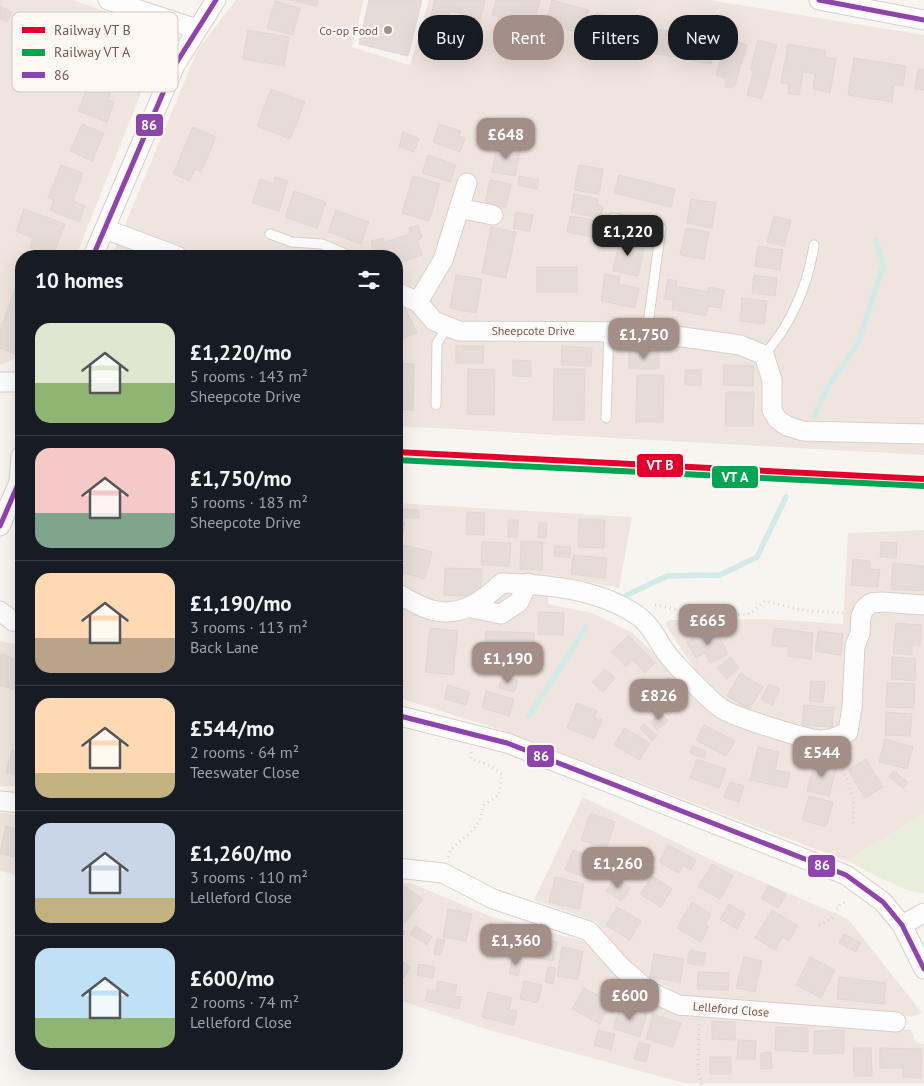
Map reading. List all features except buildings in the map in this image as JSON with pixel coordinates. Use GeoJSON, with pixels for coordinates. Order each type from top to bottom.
{"type":"FeatureCollection","features":[{"type":"Feature","properties":{"kind":"street"},"geometry":{"type":"LineString","coordinates":[[108,0],[145,12]]}},
{"type":"Feature","properties":{"kind":"street"},"geometry":{"type":"LineString","coordinates":[[178,59],[216,0]]}},
{"type":"Feature","properties":{"kind":"street"},"geometry":{"type":"LineString","coordinates":[[819,0],[924,20]]}},
{"type":"Feature","properties":{"kind":"street"},"geometry":{"type":"LineString","coordinates":[[178,23],[197,29]]}},
{"type":"Feature","properties":{"kind":"street"},"geometry":{"type":"LineString","coordinates":[[96,250],[163,92]]}},
{"type":"Feature","properties":{"kind":"street"},"geometry":{"type":"LineString","coordinates":[[418,302],[443,260],[467,182]]}},
{"type":"Feature","properties":{"kind":"street"},"geometry":{"type":"LineString","coordinates":[[459,208],[493,215]]}},
{"type":"Feature","properties":{"kind":"street"},"geometry":{"type":"LineString","coordinates":[[105,229],[161,250]]}},
{"type":"Feature","properties":{"kind":"street","name":"Sheepcote Drive"},"geometry":{"type":"LineString","coordinates":[[403,295],[418,302],[434,321],[459,330],[610,330],[647,332],[740,345],[764,356]]}},
{"type":"Feature","properties":{"kind":"street"},"geometry":{"type":"LineString","coordinates":[[764,356],[772,380],[772,410],[777,419],[787,426],[803,431],[924,434]]}},
{"type":"Feature","properties":{"kind":"street"},"geometry":{"type":"LineString","coordinates":[[0,382],[15,382]]}},
{"type":"Feature","properties":{"kind":"street"},"geometry":{"type":"LineString","coordinates":[[0,526],[15,491]]}},
{"type":"Feature","properties":{"kind":"street"},"geometry":{"type":"LineString","coordinates":[[403,596],[433,611],[471,608],[502,583],[528,583],[590,593],[638,616],[649,625],[670,658],[722,709],[793,734],[819,740],[833,738],[848,732],[852,707],[855,646],[860,633],[861,616],[864,609],[871,603],[924,605]]}},
{"type":"Feature","properties":{"kind":"street"},"geometry":{"type":"LineString","coordinates":[[0,611],[15,621]]}},
{"type":"Feature","properties":{"kind":"street"},"geometry":{"type":"LineString","coordinates":[[403,717],[507,743],[846,875],[883,902],[902,925],[924,969]]}},
{"type":"Feature","properties":{"kind":"street"},"geometry":{"type":"LineString","coordinates":[[0,801],[15,802]]}},
{"type":"Feature","properties":{"kind":"street","name":"Lelleford Close"},"geometry":{"type":"LineString","coordinates":[[403,869],[443,873],[493,899],[589,930],[621,967],[648,991],[679,1005],[896,1022]]}},
{"type":"Feature","properties":{"kind":"street"},"geometry":{"type":"LineString","coordinates":[[902,925],[924,913]]}},
{"type":"Feature","properties":{"kind":"lane"},"geometry":{"type":"LineString","coordinates":[[613,218],[661,228],[647,332]]}},
{"type":"Feature","properties":{"kind":"lane"},"geometry":{"type":"LineString","coordinates":[[270,234],[292,242],[322,244],[336,250]]}},
{"type":"Feature","properties":{"kind":"lane"},"geometry":{"type":"LineString","coordinates":[[764,356],[781,336],[810,271],[814,245]]}},
{"type":"Feature","properties":{"kind":"lane"},"geometry":{"type":"LineString","coordinates":[[436,405],[437,342],[448,326]]}},
{"type":"Feature","properties":{"kind":"lane"},"geometry":{"type":"LineString","coordinates":[[606,418],[610,330]]}},
{"type":"Feature","properties":{"kind":"path"},"geometry":{"type":"LineString","coordinates":[[638,616],[651,604],[684,611],[699,608],[733,615],[750,614],[765,601],[802,610],[861,616]]}},
{"type":"Feature","properties":{"kind":"path"},"geometry":{"type":"LineString","coordinates":[[833,738],[854,800],[853,824]]}},
{"type":"Feature","properties":{"kind":"path"},"geometry":{"type":"LineString","coordinates":[[443,873],[451,849],[479,822],[484,805],[499,795],[502,784],[502,774],[491,766],[471,759],[473,746]]}},
{"type":"Feature","properties":{"kind":"path"},"geometry":{"type":"LineString","coordinates":[[819,925],[832,919],[840,904]]}},
{"type":"Feature","properties":{"kind":"path"},"geometry":{"type":"LineString","coordinates":[[700,1006],[698,1071],[702,1086]]}},
{"type":"Feature","properties":{"kind":"shaded area"},"geometry":{"type":"Polygon","coordinates":[[[0,0],[73,0],[107,12],[12,12],[12,92],[141,92],[78,250],[15,250],[15,359],[0,365],[0,0]]]}},
{"type":"Feature","properties":{"kind":"shaded area"},"geometry":{"type":"Polygon","coordinates":[[[236,0],[364,0],[352,47],[410,65],[418,38],[418,60],[483,60],[483,15],[425,15],[429,0],[709,0],[924,35],[924,455],[403,426],[403,250],[114,250],[198,49],[236,0]]]}},
{"type":"Feature","properties":{"kind":"shaded area"},"geometry":{"type":"Polygon","coordinates":[[[403,503],[632,517],[619,588],[551,575],[548,604],[592,613],[631,632],[664,662],[687,696],[702,681],[665,624],[669,620],[768,619],[843,624],[848,533],[924,530],[924,813],[847,861],[501,730],[403,699],[403,503]]]}},
{"type":"Feature","properties":{"kind":"shaded area"},"geometry":{"type":"Polygon","coordinates":[[[0,641],[15,644],[15,786],[0,786],[0,641]]]}},
{"type":"Feature","properties":{"kind":"shaded area"},"geometry":{"type":"Polygon","coordinates":[[[583,797],[712,860],[848,919],[922,1013],[911,1017],[887,1011],[684,996],[651,978],[621,954],[597,922],[534,900],[583,797]]]}},
{"type":"Feature","properties":{"kind":"shaded area"},"geometry":{"type":"Polygon","coordinates":[[[0,813],[15,814],[15,875],[0,871],[0,813]]]}},
{"type":"Feature","properties":{"kind":"shaded area"},"geometry":{"type":"Polygon","coordinates":[[[403,883],[413,884],[492,917],[583,941],[618,976],[687,1012],[911,1030],[916,1042],[924,1044],[924,1083],[684,1083],[489,1030],[403,1001],[403,883]]]}},
{"type":"Feature","properties":{"kind":"green space"},"geometry":{"type":"Polygon","coordinates":[[[924,813],[924,893],[917,893],[898,886],[847,861],[924,813]]]}},
{"type":"Feature","properties":{"kind":"waterway"},"geometry":{"type":"LineString","coordinates":[[814,417],[827,388],[858,343],[883,266],[876,240]]}},
{"type":"Feature","properties":{"kind":"waterway"},"geometry":{"type":"LineString","coordinates":[[627,595],[667,576],[720,575],[757,557],[786,497]]}},
{"type":"Feature","properties":{"kind":"waterway"},"geometry":{"type":"LineString","coordinates":[[529,716],[586,627]]}},
{"type":"Feature","properties":{"kind":"transit line","name":"86"},"geometry":{"type":"LineString","coordinates":[[178,60],[216,0]]}},
{"type":"Feature","properties":{"kind":"transit line","name":"86"},"geometry":{"type":"LineString","coordinates":[[819,0],[924,20]]}},
{"type":"Feature","properties":{"kind":"transit line","name":"86"},"geometry":{"type":"LineString","coordinates":[[96,250],[163,92]]}},
{"type":"Feature","properties":{"kind":"transit line"},"geometry":{"type":"LineString","coordinates":[[403,452],[924,479]]}},
{"type":"Feature","properties":{"kind":"transit line"},"geometry":{"type":"LineString","coordinates":[[403,460],[924,486]]}},
{"type":"Feature","properties":{"kind":"transit line","name":"86"},"geometry":{"type":"LineString","coordinates":[[0,526],[15,491]]}},
{"type":"Feature","properties":{"kind":"transit line","name":"86"},"geometry":{"type":"LineString","coordinates":[[403,717],[507,743],[846,875],[883,902],[902,925],[924,969]]}},
{"type":"Feature","properties":{"kind":"place","name":"Co-op Food"},"geometry":{"type":"Point","coordinates":[388,30]}}]}
